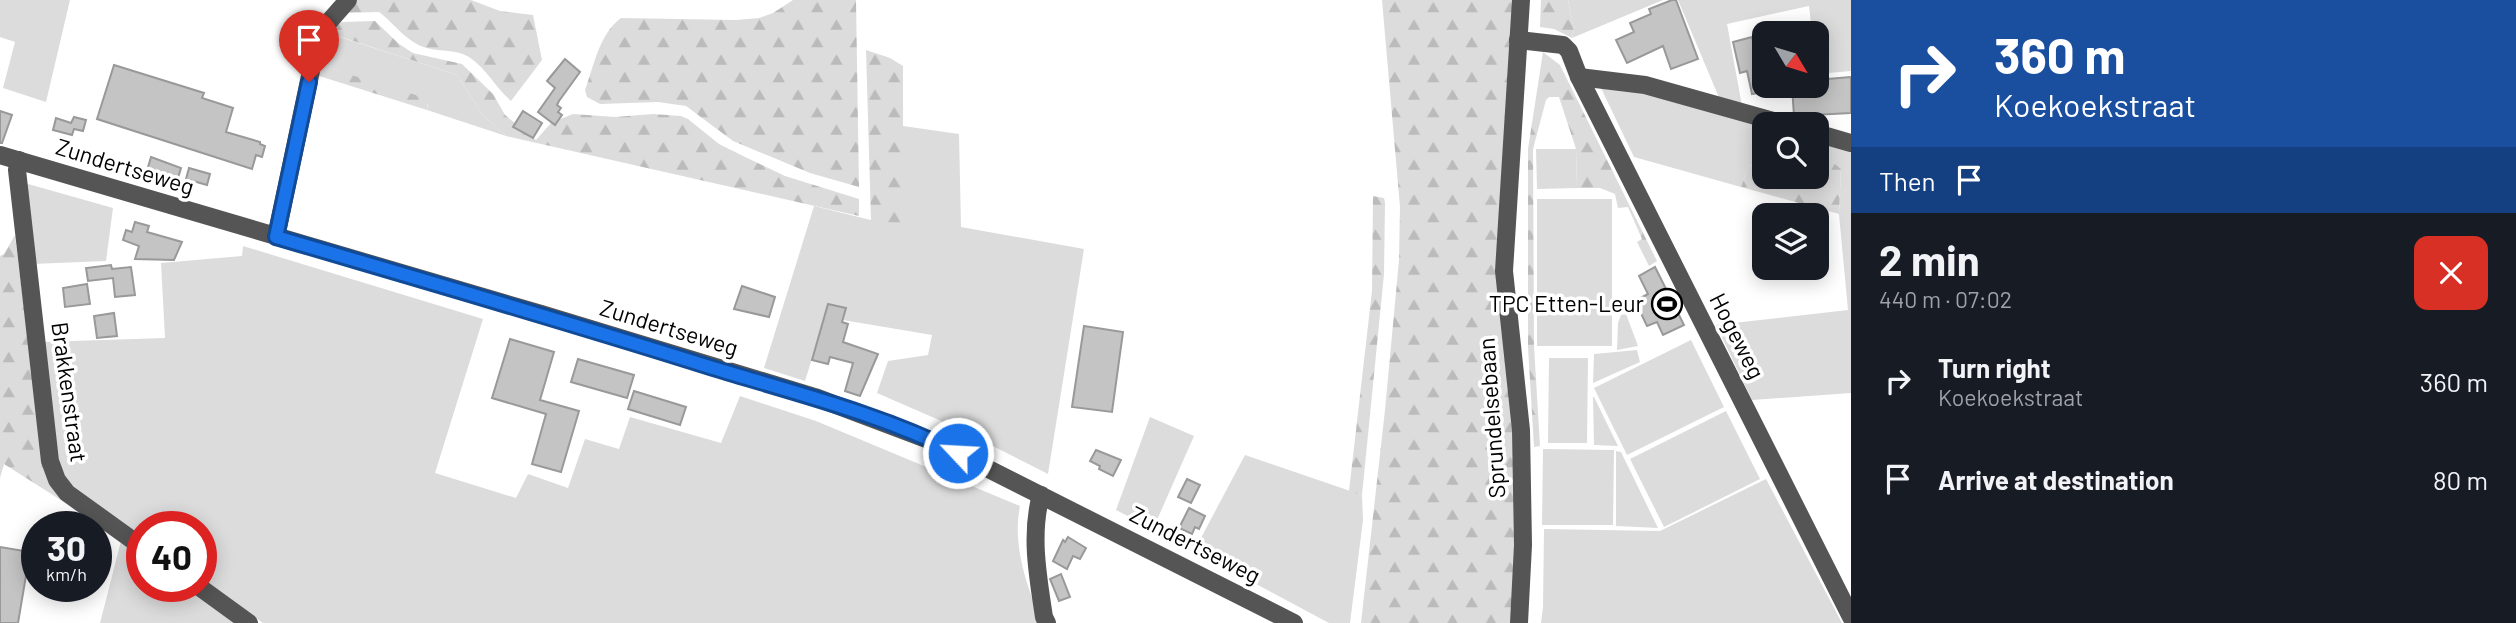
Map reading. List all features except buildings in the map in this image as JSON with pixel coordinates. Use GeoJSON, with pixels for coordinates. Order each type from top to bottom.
{"type":"FeatureCollection","features":[{"type":"Feature","properties":{"kind":"street"},"geometry":{"type":"LineString","coordinates":[[276,237],[319,33],[348,0]]}},
{"type":"Feature","properties":{"kind":"street","name":"Sprundelsebaan"},"geometry":{"type":"LineString","coordinates":[[1519,623],[1523,545],[1521,430],[1504,271],[1521,0]]}},
{"type":"Feature","properties":{"kind":"street","name":"Hogeweg"},"geometry":{"type":"LineString","coordinates":[[1518,40],[1563,45],[1569,51],[1579,77],[1851,617]]}},
{"type":"Feature","properties":{"kind":"street"},"geometry":{"type":"LineString","coordinates":[[1579,77],[1645,85],[1752,115]]}},
{"type":"Feature","properties":{"kind":"street"},"geometry":{"type":"LineString","coordinates":[[1829,137],[1851,143]]}},
{"type":"Feature","properties":{"kind":"street","name":"Zundertseweg"},"geometry":{"type":"LineString","coordinates":[[0,155],[815,397],[937,443],[1294,623]]}},
{"type":"Feature","properties":{"kind":"street","name":"Brakkenstraat"},"geometry":{"type":"LineString","coordinates":[[19,160],[17,170],[50,461],[57,481],[67,493],[126,535]]}},
{"type":"Feature","properties":{"kind":"street"},"geometry":{"type":"LineString","coordinates":[[1041,495],[1035,516],[1035,538],[1042,605],[1047,623]]}},
{"type":"Feature","properties":{"kind":"street"},"geometry":{"type":"LineString","coordinates":[[217,600],[249,623]]}},
{"type":"Feature","properties":{"kind":"green space"},"geometry":{"type":"Polygon","coordinates":[[[0,0],[70,0],[46,102],[3,88],[15,42],[0,37],[0,0]]]}},
{"type":"Feature","properties":{"kind":"green space"},"geometry":{"type":"Polygon","coordinates":[[[353,0],[471,0],[500,11],[533,15],[542,60],[511,101],[469,57],[420,46],[407,38],[379,12],[341,13],[353,0]]]}},
{"type":"Feature","properties":{"kind":"green space"},"geometry":{"type":"Polygon","coordinates":[[[793,0],[856,0],[859,187],[810,173],[733,141],[686,106],[658,102],[600,104],[587,97],[585,90],[602,41],[621,18],[759,18],[773,13],[793,0]]]}},
{"type":"Feature","properties":{"kind":"green space"},"geometry":{"type":"Polygon","coordinates":[[[1382,0],[1517,0],[1509,115],[1517,472],[1512,623],[1361,623],[1399,260],[1400,207],[1382,0]]]}},
{"type":"Feature","properties":{"kind":"green space"},"geometry":{"type":"Polygon","coordinates":[[[1541,0],[1568,0],[1574,30],[1572,38],[1554,29],[1540,27],[1541,0]]]}},
{"type":"Feature","properties":{"kind":"green space"},"geometry":{"type":"Polygon","coordinates":[[[1568,0],[1663,0],[1572,38],[1574,30],[1568,0]]]}},
{"type":"Feature","properties":{"kind":"green space"},"geometry":{"type":"Polygon","coordinates":[[[1678,0],[1851,0],[1851,71],[1829,73],[1829,21],[1811,21],[1809,6],[1727,24],[1742,106],[1720,100],[1678,0]]]}},
{"type":"Feature","properties":{"kind":"green space"},"geometry":{"type":"Polygon","coordinates":[[[375,21],[399,44],[413,53],[462,64],[493,94],[505,115],[536,140],[551,123],[573,114],[615,117],[653,114],[681,116],[719,144],[785,176],[859,199],[859,216],[506,136],[482,114],[457,75],[338,36],[329,68],[425,98],[428,101],[427,110],[316,75],[320,48],[331,25],[375,21]]]}},
{"type":"Feature","properties":{"kind":"green space"},"geometry":{"type":"Polygon","coordinates":[[[337,36],[457,75],[482,114],[506,136],[427,110],[428,103],[329,68],[337,36]]]}},
{"type":"Feature","properties":{"kind":"green space"},"geometry":{"type":"Polygon","coordinates":[[[866,50],[890,58],[903,66],[903,229],[871,221],[866,50]]]}},
{"type":"Feature","properties":{"kind":"green space"},"geometry":{"type":"Polygon","coordinates":[[[1543,52],[1560,65],[1657,261],[1649,266],[1637,242],[1642,239],[1628,207],[1618,208],[1615,194],[1600,188],[1577,188],[1576,149],[1559,97],[1549,97],[1533,149],[1534,346],[1540,446],[1534,447],[1528,347],[1528,149],[1543,52]]]}},
{"type":"Feature","properties":{"kind":"green space"},"geometry":{"type":"Polygon","coordinates":[[[1600,86],[1639,89],[1752,121],[1752,165],[1748,166],[1741,187],[1634,157],[1600,86]]]}},
{"type":"Feature","properties":{"kind":"green space"},"geometry":{"type":"Polygon","coordinates":[[[903,126],[959,134],[961,227],[1084,249],[1048,474],[955,427],[877,393],[888,361],[928,355],[932,335],[825,317],[805,381],[764,368],[814,206],[903,228],[903,126]]]}},
{"type":"Feature","properties":{"kind":"green space"},"geometry":{"type":"Polygon","coordinates":[[[1829,140],[1851,146],[1851,393],[1752,400],[1716,325],[1848,310],[1839,214],[1841,169],[1829,159],[1829,140]]]}},
{"type":"Feature","properties":{"kind":"green space"},"geometry":{"type":"Polygon","coordinates":[[[1536,149],[1576,149],[1577,188],[1537,189],[1536,149]]]}},
{"type":"Feature","properties":{"kind":"green space"},"geometry":{"type":"Polygon","coordinates":[[[1829,159],[1841,169],[1839,214],[1829,211],[1829,203],[1799,203],[1741,187],[1748,166],[1752,165],[1752,189],[1829,189],[1829,159]]]}},
{"type":"Feature","properties":{"kind":"green space"},"geometry":{"type":"Polygon","coordinates":[[[21,182],[113,208],[106,261],[32,264],[21,182]]]}},
{"type":"Feature","properties":{"kind":"green space"},"geometry":{"type":"Polygon","coordinates":[[[1373,196],[1384,198],[1385,203],[1384,274],[1362,495],[1349,491],[1372,291],[1373,196]]]}},
{"type":"Feature","properties":{"kind":"green space"},"geometry":{"type":"Polygon","coordinates":[[[1537,199],[1612,199],[1612,346],[1537,346],[1537,199]]]}},
{"type":"Feature","properties":{"kind":"green space"},"geometry":{"type":"Polygon","coordinates":[[[15,235],[28,341],[67,504],[4,464],[0,478],[0,256],[15,235]]]}},
{"type":"Feature","properties":{"kind":"green space"},"geometry":{"type":"Polygon","coordinates":[[[243,246],[483,319],[435,473],[516,498],[528,474],[568,488],[585,439],[619,449],[630,417],[721,443],[740,396],[816,421],[1020,506],[1019,551],[1026,580],[1042,623],[263,623],[217,591],[217,511],[126,511],[126,527],[112,517],[112,511],[103,511],[80,495],[64,478],[41,342],[165,338],[161,263],[242,256],[243,246]]]}},
{"type":"Feature","properties":{"kind":"green space"},"geometry":{"type":"Polygon","coordinates":[[[1626,314],[1638,346],[1617,350],[1618,323],[1621,315],[1626,314]]]}},
{"type":"Feature","properties":{"kind":"green space"},"geometry":{"type":"Polygon","coordinates":[[[1691,340],[1724,407],[1627,455],[1594,388],[1691,340]]]}},
{"type":"Feature","properties":{"kind":"green space"},"geometry":{"type":"Polygon","coordinates":[[[1637,350],[1640,362],[1593,383],[1594,354],[1637,350]]]}},
{"type":"Feature","properties":{"kind":"green space"},"geometry":{"type":"Polygon","coordinates":[[[1549,358],[1588,358],[1587,443],[1548,443],[1549,358]]]}},
{"type":"Feature","properties":{"kind":"green space"},"geometry":{"type":"Polygon","coordinates":[[[1594,397],[1618,446],[1594,445],[1594,397]]]}},
{"type":"Feature","properties":{"kind":"green space"},"geometry":{"type":"Polygon","coordinates":[[[1726,411],[1760,479],[1664,527],[1630,459],[1726,411]]]}},
{"type":"Feature","properties":{"kind":"green space"},"geometry":{"type":"Polygon","coordinates":[[[1150,417],[1194,436],[1153,529],[1116,510],[1150,417]]]}},
{"type":"Feature","properties":{"kind":"green space"},"geometry":{"type":"Polygon","coordinates":[[[1543,449],[1614,450],[1613,525],[1542,525],[1543,449]]]}},
{"type":"Feature","properties":{"kind":"green space"},"geometry":{"type":"Polygon","coordinates":[[[1616,451],[1621,452],[1658,528],[1616,526],[1616,451]]]}},
{"type":"Feature","properties":{"kind":"green space"},"geometry":{"type":"Polygon","coordinates":[[[1245,455],[1362,495],[1363,520],[1350,623],[1329,623],[1194,551],[1245,455]]]}},
{"type":"Feature","properties":{"kind":"green space"},"geometry":{"type":"Polygon","coordinates":[[[1766,479],[1842,623],[1541,623],[1544,529],[1660,531],[1766,479]]]}},
{"type":"Feature","properties":{"kind":"green space"},"geometry":{"type":"Polygon","coordinates":[[[121,541],[126,544],[126,602],[210,602],[240,623],[100,623],[105,602],[112,602],[112,576],[121,541]]]}},
{"type":"Feature","properties":{"kind":"place","name":"TPC Etten-Leur"},"geometry":{"type":"Point","coordinates":[1667,304]}},
{"type":"Feature","properties":{"kind":"route"},"geometry":{"type":"LineString","coordinates":[[309,82],[276,237],[815,397],[958,453]]}}]}
